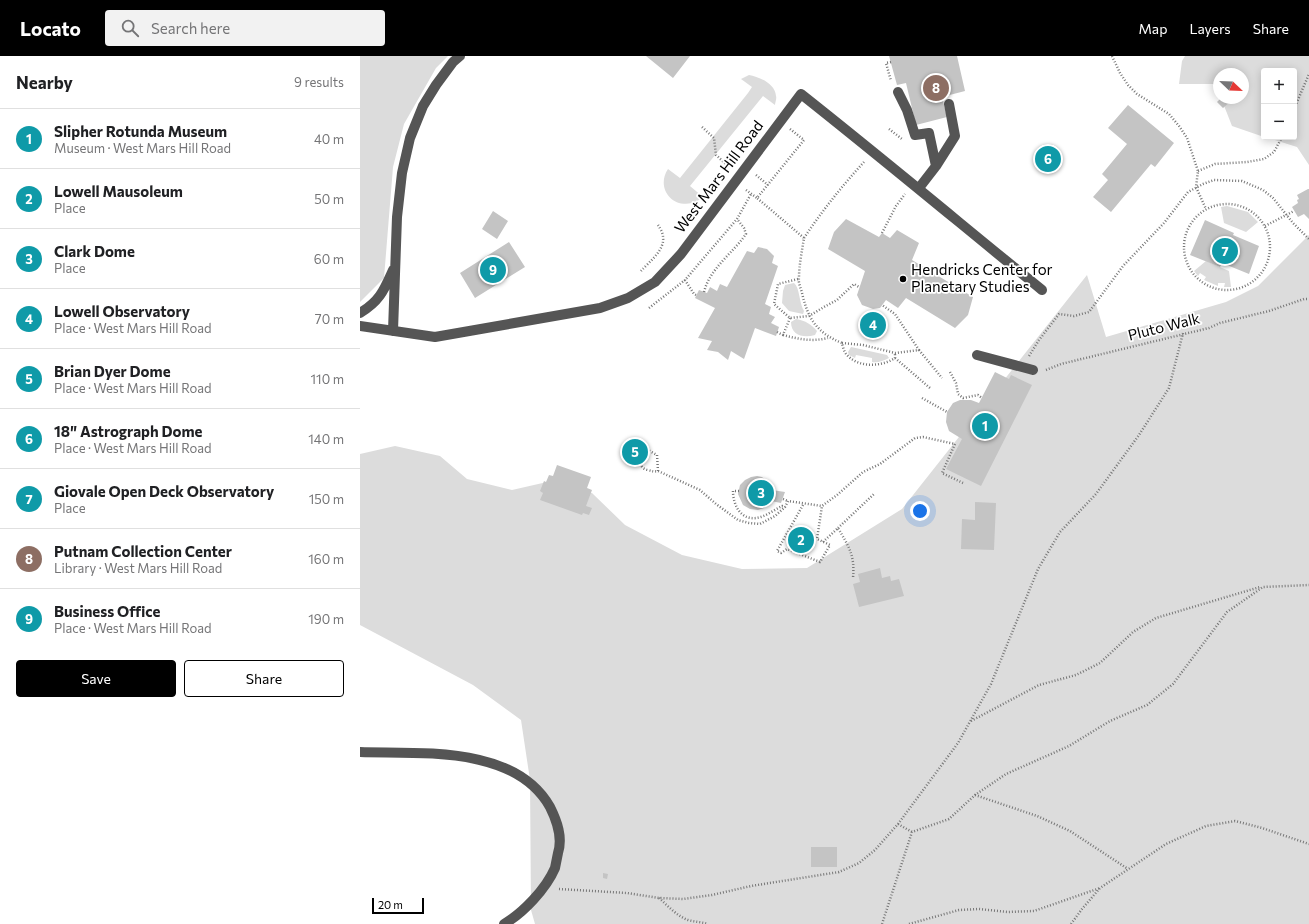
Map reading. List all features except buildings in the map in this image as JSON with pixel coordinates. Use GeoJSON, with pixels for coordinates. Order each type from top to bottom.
{"type":"FeatureCollection","features":[{"type":"Feature","properties":{"kind":"street"},"geometry":{"type":"LineString","coordinates":[[393,331],[398,218],[402,173],[410,138],[423,106],[453,62],[460,56]]}},
{"type":"Feature","properties":{"kind":"street"},"geometry":{"type":"LineString","coordinates":[[898,92],[907,110],[915,135],[929,133],[936,166]]}},
{"type":"Feature","properties":{"kind":"street","name":"West Mars Hill Road"},"geometry":{"type":"LineString","coordinates":[[360,326],[435,337],[492,326],[566,315],[600,308],[628,298],[655,282],[681,254],[801,94],[919,188],[1042,290]]}},
{"type":"Feature","properties":{"kind":"street"},"geometry":{"type":"LineString","coordinates":[[919,188],[936,166],[955,136],[949,104]]}},
{"type":"Feature","properties":{"kind":"street"},"geometry":{"type":"LineString","coordinates":[[360,313],[379,298],[396,264]]}},
{"type":"Feature","properties":{"kind":"street"},"geometry":{"type":"LineString","coordinates":[[977,355],[1028,368]]}},
{"type":"Feature","properties":{"kind":"street"},"geometry":{"type":"LineString","coordinates":[[360,752],[444,754],[480,760],[505,768],[528,781],[544,798],[556,818],[561,844],[554,869],[542,888],[527,906],[504,924]]}},
{"type":"Feature","properties":{"kind":"path"},"geometry":{"type":"LineString","coordinates":[[1112,56],[1120,73],[1128,85],[1138,94],[1169,114],[1187,138],[1198,171],[1196,187],[1206,209]]}},
{"type":"Feature","properties":{"kind":"path"},"geometry":{"type":"LineString","coordinates":[[1296,104],[1309,74]]}},
{"type":"Feature","properties":{"kind":"path"},"geometry":{"type":"LineString","coordinates":[[702,127],[714,138],[716,155],[728,166]]}},
{"type":"Feature","properties":{"kind":"path"},"geometry":{"type":"LineString","coordinates":[[757,198],[804,140],[790,129]]}},
{"type":"Feature","properties":{"kind":"path"},"geometry":{"type":"LineString","coordinates":[[888,129],[907,143]]}},
{"type":"Feature","properties":{"kind":"path"},"geometry":{"type":"LineString","coordinates":[[1198,171],[1215,164],[1247,162],[1264,159],[1274,152],[1280,140]]}},
{"type":"Feature","properties":{"kind":"path"},"geometry":{"type":"LineString","coordinates":[[867,159],[840,188],[818,216],[804,238],[798,279],[804,304],[809,316],[818,328],[829,337],[842,343],[895,353],[919,350]]}},
{"type":"Feature","properties":{"kind":"path"},"geometry":{"type":"LineString","coordinates":[[752,172],[768,185]]}},
{"type":"Feature","properties":{"kind":"path"},"geometry":{"type":"LineString","coordinates":[[1028,368],[1039,340],[1059,314],[1074,316],[1089,312],[1123,266],[1164,223],[1188,192],[1196,187],[1214,180],[1242,181],[1263,190],[1273,198],[1286,215],[1309,239]]}},
{"type":"Feature","properties":{"kind":"path"},"geometry":{"type":"LineString","coordinates":[[743,187],[804,238]]}},
{"type":"Feature","properties":{"kind":"path"},"geometry":{"type":"LineString","coordinates":[[882,233],[896,206],[906,193]]}},
{"type":"Feature","properties":{"kind":"path"},"geometry":{"type":"LineString","coordinates":[[649,308],[685,280],[737,219],[751,194]]}},
{"type":"Feature","properties":{"kind":"path"},"geometry":{"type":"LineString","coordinates":[[1228,204],[1239,206],[1249,210],[1258,217],[1265,226],[1269,237],[1270,248],[1268,260],[1263,270],[1247,285],[1237,289],[1214,289],[1195,277],[1189,268],[1185,257],[1184,246],[1186,234],[1190,224],[1206,209],[1217,205],[1228,204]]}},
{"type":"Feature","properties":{"kind":"path"},"geometry":{"type":"LineString","coordinates":[[1265,226],[1294,211]]}},
{"type":"Feature","properties":{"kind":"path"},"geometry":{"type":"LineString","coordinates":[[704,292],[706,285],[713,274],[746,234],[744,228],[737,219]]}},
{"type":"Feature","properties":{"kind":"path"},"geometry":{"type":"LineString","coordinates":[[641,271],[659,250],[663,242],[663,236],[658,225]]}},
{"type":"Feature","properties":{"kind":"path"},"geometry":{"type":"LineString","coordinates":[[798,279],[778,284],[774,304],[790,318],[809,316],[824,306],[837,300],[854,284],[859,287]]}},
{"type":"Feature","properties":{"kind":"path"},"geometry":{"type":"LineString","coordinates":[[685,280],[696,295]]}},
{"type":"Feature","properties":{"kind":"path","name":"Pluto Walk"},"geometry":{"type":"LineString","coordinates":[[1028,368],[1042,372],[1061,364],[1209,328],[1220,323],[1269,311],[1304,299],[1309,299]]}},
{"type":"Feature","properties":{"kind":"path"},"geometry":{"type":"LineString","coordinates":[[882,305],[895,314],[919,350],[942,378]]}},
{"type":"Feature","properties":{"kind":"path"},"geometry":{"type":"LineString","coordinates":[[783,335],[790,318]]}},
{"type":"Feature","properties":{"kind":"path"},"geometry":{"type":"LineString","coordinates":[[777,332],[796,339],[817,341],[829,337]]}},
{"type":"Feature","properties":{"kind":"path"},"geometry":{"type":"LineString","coordinates":[[542,888],[627,893],[659,898],[683,899],[712,895],[751,886],[839,872],[859,863],[875,850],[898,824],[958,743],[991,684],[1038,569],[1060,532],[1096,494],[1139,435],[1169,388],[1184,333]]}},
{"type":"Feature","properties":{"kind":"path"},"geometry":{"type":"LineString","coordinates":[[842,343],[846,354],[859,362],[878,366],[894,358]]}},
{"type":"Feature","properties":{"kind":"path"},"geometry":{"type":"LineString","coordinates":[[894,358],[895,353]]}},
{"type":"Feature","properties":{"kind":"path"},"geometry":{"type":"LineString","coordinates":[[894,358],[930,388]]}},
{"type":"Feature","properties":{"kind":"path"},"geometry":{"type":"LineString","coordinates":[[950,372],[956,383],[958,394],[963,398],[978,395],[982,398]]}},
{"type":"Feature","properties":{"kind":"path"},"geometry":{"type":"LineString","coordinates":[[922,398],[947,412]]}},
{"type":"Feature","properties":{"kind":"path"},"geometry":{"type":"LineString","coordinates":[[783,499],[803,504],[822,506],[863,472],[880,464],[915,438],[923,436],[955,444],[942,473],[963,483]]}},
{"type":"Feature","properties":{"kind":"path"},"geometry":{"type":"LineString","coordinates":[[658,471],[658,455],[648,450],[643,455],[641,466],[643,469],[654,472],[658,471],[700,490],[738,520],[749,523],[760,524],[775,516],[785,507],[788,501]]}},
{"type":"Feature","properties":{"kind":"path"},"geometry":{"type":"LineString","coordinates":[[739,491],[733,491],[733,500],[740,512],[748,516],[756,518],[764,516],[782,506],[785,507]]}},
{"type":"Feature","properties":{"kind":"path"},"geometry":{"type":"LineString","coordinates":[[823,542],[875,493]]}},
{"type":"Feature","properties":{"kind":"path"},"geometry":{"type":"LineString","coordinates":[[803,504],[777,551],[781,553],[786,548],[820,562],[830,545],[817,539],[822,506]]}},
{"type":"Feature","properties":{"kind":"path"},"geometry":{"type":"LineString","coordinates":[[838,528],[850,548],[854,563],[853,578]]}},
{"type":"Feature","properties":{"kind":"path"},"geometry":{"type":"LineString","coordinates":[[970,721],[1039,685],[1076,675],[1100,663],[1133,632],[1156,618],[1262,587],[1309,585]]}},
{"type":"Feature","properties":{"kind":"path"},"geometry":{"type":"LineString","coordinates":[[898,824],[912,832],[949,819],[975,795],[1006,774],[1069,746],[1110,721],[1147,705],[1173,684],[1227,612],[1262,587]]}},
{"type":"Feature","properties":{"kind":"path"},"geometry":{"type":"LineString","coordinates":[[975,795],[1037,816],[1070,831],[1129,869]]}},
{"type":"Feature","properties":{"kind":"path"},"geometry":{"type":"LineString","coordinates":[[909,924],[959,910],[979,909],[1008,912],[1034,911],[1100,888],[1166,844],[1206,826],[1235,821],[1262,828],[1309,844]]}},
{"type":"Feature","properties":{"kind":"path"},"geometry":{"type":"LineString","coordinates":[[882,924],[912,832]]}},
{"type":"Feature","properties":{"kind":"path"},"geometry":{"type":"LineString","coordinates":[[1071,924],[1100,888]]}},
{"type":"Feature","properties":{"kind":"path"},"geometry":{"type":"LineString","coordinates":[[659,898],[673,912],[689,921],[708,924]]}},
{"type":"Feature","properties":{"kind":"shaded area"},"geometry":{"type":"Polygon","coordinates":[[[360,56],[448,56],[436,68],[404,124],[393,167],[384,278],[360,302],[360,56]]]}},
{"type":"Feature","properties":{"kind":"shaded area"},"geometry":{"type":"Polygon","coordinates":[[[1185,56],[1309,56],[1309,165],[1297,147],[1275,140],[1297,140],[1297,68],[1261,68],[1261,136],[1232,126],[1223,104],[1249,104],[1249,68],[1213,68],[1213,84],[1179,84],[1182,61],[1185,56]]]}},
{"type":"Feature","properties":{"kind":"shaded area"},"geometry":{"type":"Polygon","coordinates":[[[749,75],[762,79],[770,84],[775,91],[775,105],[763,96],[690,186],[703,197],[695,202],[684,204],[672,199],[665,189],[664,183],[668,169],[680,178],[748,93],[752,87],[741,79],[749,75]]]}},
{"type":"Feature","properties":{"kind":"shaded area"},"geometry":{"type":"Polygon","coordinates":[[[1227,206],[1248,212],[1258,222],[1246,232],[1224,223],[1221,207],[1227,206]]]}},
{"type":"Feature","properties":{"kind":"shaded area"},"geometry":{"type":"Polygon","coordinates":[[[1309,235],[1309,924],[535,924],[531,910],[530,780],[521,720],[473,685],[360,625],[360,454],[395,446],[440,456],[467,479],[512,490],[547,482],[592,493],[625,525],[682,555],[742,569],[807,568],[902,509],[1087,275],[1106,337],[1226,302],[1258,286],[1309,235]]]}},
{"type":"Feature","properties":{"kind":"shaded area"},"geometry":{"type":"Polygon","coordinates":[[[1206,261],[1229,271],[1231,287],[1224,287],[1225,283],[1218,283],[1218,286],[1204,280],[1206,277],[1200,273],[1198,276],[1194,271],[1206,261]]]}},
{"type":"Feature","properties":{"kind":"shaded area"},"geometry":{"type":"Polygon","coordinates":[[[794,283],[796,285],[804,311],[803,314],[789,311],[782,303],[785,285],[794,283]]]}},
{"type":"Feature","properties":{"kind":"shaded area"},"geometry":{"type":"Polygon","coordinates":[[[796,319],[813,326],[817,331],[815,335],[803,336],[796,333],[793,330],[791,322],[796,319]]]}},
{"type":"Feature","properties":{"kind":"shaded area"},"geometry":{"type":"Polygon","coordinates":[[[851,347],[887,355],[889,358],[880,362],[872,362],[872,358],[856,355],[855,358],[849,355],[848,352],[851,347]]]}},
{"type":"Feature","properties":{"kind":"place","name":"Putnam Collection Center"},"geometry":{"type":"Point","coordinates":[936,88]}},
{"type":"Feature","properties":{"kind":"place","name":"18″ Astrograph Dome"},"geometry":{"type":"Point","coordinates":[1048,159]}},
{"type":"Feature","properties":{"kind":"place","name":"Giovale Open Deck Observatory"},"geometry":{"type":"Point","coordinates":[1225,251]}},
{"type":"Feature","properties":{"kind":"place","name":"Business Office"},"geometry":{"type":"Point","coordinates":[493,270]}},
{"type":"Feature","properties":{"kind":"place","name":"Hendricks Center for Planetary Studies"},"geometry":{"type":"Point","coordinates":[903,279]}},
{"type":"Feature","properties":{"kind":"place","name":"Lowell Observatory"},"geometry":{"type":"Point","coordinates":[873,325]}},
{"type":"Feature","properties":{"kind":"place","name":"Slipher Rotunda Museum"},"geometry":{"type":"Point","coordinates":[985,426]}},
{"type":"Feature","properties":{"kind":"place","name":"Brian Dyer Dome"},"geometry":{"type":"Point","coordinates":[635,452]}},
{"type":"Feature","properties":{"kind":"place","name":"Clark Dome"},"geometry":{"type":"Point","coordinates":[761,493]}},
{"type":"Feature","properties":{"kind":"place","name":"Lowell Mausoleum"},"geometry":{"type":"Point","coordinates":[801,540]}}]}
